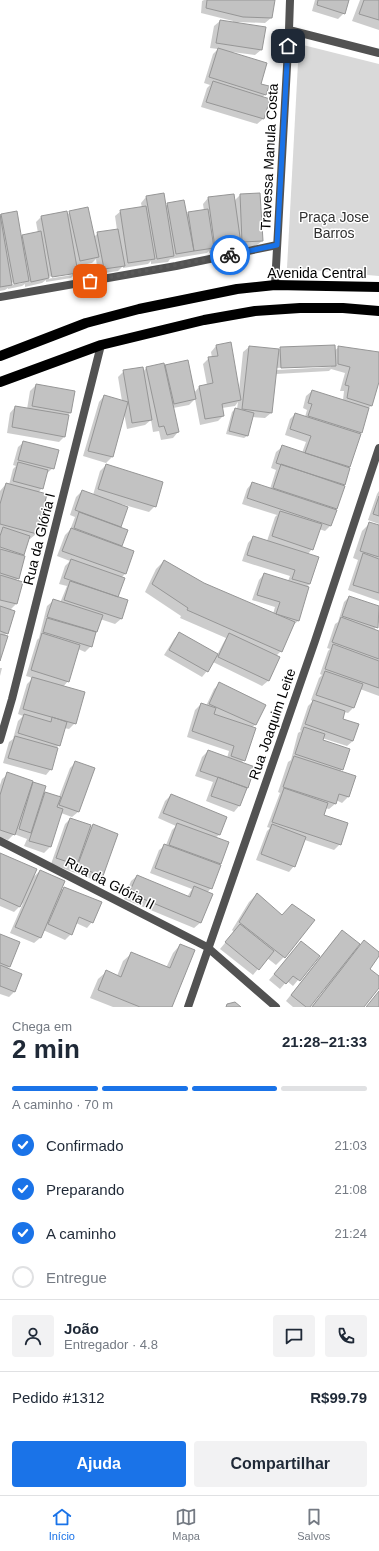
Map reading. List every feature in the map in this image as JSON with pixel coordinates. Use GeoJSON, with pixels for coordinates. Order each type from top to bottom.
{"type":"FeatureCollection","features":[{"type":"Feature","properties":{"kind":"main road","name":"Avenida Central"},"geometry":{"type":"LineString","coordinates":[[0,356],[86,323],[139,309],[237,289],[274,285],[379,287]]}},
{"type":"Feature","properties":{"kind":"main road"},"geometry":{"type":"LineString","coordinates":[[1,378],[101,344],[204,320],[255,311],[300,308],[343,308],[379,311]]}},
{"type":"Feature","properties":{"kind":"street","name":"Travessa Manula Costa"},"geometry":{"type":"LineString","coordinates":[[274,285],[290,0]]}},
{"type":"Feature","properties":{"kind":"street"},"geometry":{"type":"LineString","coordinates":[[289,30],[379,53]]}},
{"type":"Feature","properties":{"kind":"street"},"geometry":{"type":"LineString","coordinates":[[0,297],[176,266],[277,245]]}},
{"type":"Feature","properties":{"kind":"street","name":"Rua da Glória I"},"geometry":{"type":"LineString","coordinates":[[0,740],[14,692],[101,344]]}},
{"type":"Feature","properties":{"kind":"street","name":"Rua Joaquim Leite"},"geometry":{"type":"LineString","coordinates":[[188,1007],[315,641],[379,448]]}},
{"type":"Feature","properties":{"kind":"street","name":"Rua da Glória II"},"geometry":{"type":"LineString","coordinates":[[0,841],[208,947],[276,1007]]}},
{"type":"Feature","properties":{"kind":"green space","name":"Praça Jose Barros"},"geometry":{"type":"Polygon","coordinates":[[[299,44],[379,64],[379,276],[287,268],[299,44]]]}},
{"type":"Feature","properties":{"kind":"building"},"geometry":{"type":"Polygon","coordinates":[[[207,0],[275,0],[272,18],[243,17],[206,8],[207,0]]]}},
{"type":"Feature","properties":{"kind":"building"},"geometry":{"type":"Polygon","coordinates":[[[318,0],[349,0],[345,14],[317,5],[318,0]]]}},
{"type":"Feature","properties":{"kind":"building"},"geometry":{"type":"Polygon","coordinates":[[[364,0],[379,0],[379,20],[359,14],[364,0]]]}},
{"type":"Feature","properties":{"kind":"building"},"geometry":{"type":"Polygon","coordinates":[[[220,20],[266,27],[262,50],[216,43],[220,20]]]}},
{"type":"Feature","properties":{"kind":"building"},"geometry":{"type":"Polygon","coordinates":[[[218,48],[267,63],[261,84],[269,86],[266,95],[209,77],[218,48]]]}},
{"type":"Feature","properties":{"kind":"building"},"geometry":{"type":"Polygon","coordinates":[[[213,81],[270,99],[264,119],[206,102],[213,81]]]}},
{"type":"Feature","properties":{"kind":"building"},"geometry":{"type":"Polygon","coordinates":[[[164,193],[174,256],[157,259],[146,196],[164,193]]]}},
{"type":"Feature","properties":{"kind":"building"},"geometry":{"type":"Polygon","coordinates":[[[260,193],[263,241],[242,242],[240,194],[260,193]]]}},
{"type":"Feature","properties":{"kind":"building"},"geometry":{"type":"Polygon","coordinates":[[[234,194],[241,244],[215,248],[208,197],[234,194]]]}},
{"type":"Feature","properties":{"kind":"building"},"geometry":{"type":"Polygon","coordinates":[[[184,200],[194,251],[176,254],[167,203],[184,200]]]}},
{"type":"Feature","properties":{"kind":"building"},"geometry":{"type":"Polygon","coordinates":[[[146,206],[155,259],[128,263],[120,210],[146,206]]]}},
{"type":"Feature","properties":{"kind":"building"},"geometry":{"type":"Polygon","coordinates":[[[88,207],[99,257],[80,261],[69,211],[88,207]]]}},
{"type":"Feature","properties":{"kind":"building"},"geometry":{"type":"Polygon","coordinates":[[[208,209],[214,248],[194,251],[188,212],[208,209]]]}},
{"type":"Feature","properties":{"kind":"building"},"geometry":{"type":"Polygon","coordinates":[[[17,211],[29,281],[14,284],[1,214],[17,211]]]}},
{"type":"Feature","properties":{"kind":"building"},"geometry":{"type":"Polygon","coordinates":[[[67,211],[78,273],[52,277],[41,216],[67,211]]]}},
{"type":"Feature","properties":{"kind":"building"},"geometry":{"type":"Polygon","coordinates":[[[0,214],[12,285],[0,287],[0,214]]]}},
{"type":"Feature","properties":{"kind":"building"},"geometry":{"type":"Polygon","coordinates":[[[118,229],[125,266],[104,269],[97,232],[118,229]]]}},
{"type":"Feature","properties":{"kind":"building"},"geometry":{"type":"Polygon","coordinates":[[[41,231],[49,278],[31,282],[22,235],[41,231]]]}},
{"type":"Feature","properties":{"kind":"building"},"geometry":{"type":"Polygon","coordinates":[[[231,342],[241,400],[222,404],[224,416],[205,419],[199,386],[213,383],[208,357],[218,356],[216,345],[231,342]]]}},
{"type":"Feature","properties":{"kind":"building"},"geometry":{"type":"Polygon","coordinates":[[[335,345],[336,366],[281,368],[280,347],[335,345]]]}},
{"type":"Feature","properties":{"kind":"building"},"geometry":{"type":"Polygon","coordinates":[[[249,346],[279,349],[272,413],[242,409],[249,346]]]}},
{"type":"Feature","properties":{"kind":"building"},"geometry":{"type":"Polygon","coordinates":[[[338,346],[379,352],[379,382],[372,406],[347,398],[349,386],[345,385],[350,367],[338,364],[338,346]]]}},
{"type":"Feature","properties":{"kind":"building"},"geometry":{"type":"Polygon","coordinates":[[[188,360],[196,399],[174,404],[165,365],[188,360]]]}},
{"type":"Feature","properties":{"kind":"building"},"geometry":{"type":"Polygon","coordinates":[[[164,363],[179,432],[167,435],[164,426],[159,427],[146,367],[164,363]]]}},
{"type":"Feature","properties":{"kind":"building"},"geometry":{"type":"Polygon","coordinates":[[[143,367],[152,420],[132,423],[123,370],[143,367]]]}},
{"type":"Feature","properties":{"kind":"building"},"geometry":{"type":"Polygon","coordinates":[[[36,384],[75,391],[71,413],[32,406],[36,384]]]}},
{"type":"Feature","properties":{"kind":"building"},"geometry":{"type":"Polygon","coordinates":[[[312,390],[369,408],[362,433],[308,416],[312,404],[308,403],[312,390]]]}},
{"type":"Feature","properties":{"kind":"building"},"geometry":{"type":"Polygon","coordinates":[[[104,395],[128,402],[113,457],[88,451],[104,395]]]}},
{"type":"Feature","properties":{"kind":"building"},"geometry":{"type":"Polygon","coordinates":[[[15,406],[69,415],[65,437],[12,427],[15,406]]]}},
{"type":"Feature","properties":{"kind":"building"},"geometry":{"type":"Polygon","coordinates":[[[235,408],[254,413],[248,436],[229,431],[235,408]]]}},
{"type":"Feature","properties":{"kind":"building"},"geometry":{"type":"Polygon","coordinates":[[[295,413],[361,434],[350,467],[305,453],[311,436],[290,429],[295,413]]]}},
{"type":"Feature","properties":{"kind":"building"},"geometry":{"type":"Polygon","coordinates":[[[23,441],[59,450],[54,469],[18,460],[23,441]]]}},
{"type":"Feature","properties":{"kind":"building"},"geometry":{"type":"Polygon","coordinates":[[[282,445],[350,468],[345,485],[276,463],[282,445]]]}},
{"type":"Feature","properties":{"kind":"building"},"geometry":{"type":"Polygon","coordinates":[[[18,462],[48,470],[43,489],[13,481],[18,462]]]}},
{"type":"Feature","properties":{"kind":"building"},"geometry":{"type":"Polygon","coordinates":[[[106,464],[163,482],[156,507],[98,489],[106,464]]]}},
{"type":"Feature","properties":{"kind":"building"},"geometry":{"type":"Polygon","coordinates":[[[281,464],[345,486],[337,509],[273,488],[281,464]]]}},
{"type":"Feature","properties":{"kind":"building"},"geometry":{"type":"Polygon","coordinates":[[[252,482],[337,510],[331,526],[247,498],[252,482]]]}},
{"type":"Feature","properties":{"kind":"building"},"geometry":{"type":"Polygon","coordinates":[[[6,483],[47,494],[37,534],[0,524],[0,504],[6,483]]]}},
{"type":"Feature","properties":{"kind":"building"},"geometry":{"type":"Polygon","coordinates":[[[82,490],[128,507],[121,527],[75,510],[82,490]]]}},
{"type":"Feature","properties":{"kind":"building"},"geometry":{"type":"Polygon","coordinates":[[[379,496],[379,516],[373,514],[379,496]]]}},
{"type":"Feature","properties":{"kind":"building"},"geometry":{"type":"Polygon","coordinates":[[[280,511],[322,524],[313,550],[272,536],[280,511]]]}},
{"type":"Feature","properties":{"kind":"building"},"geometry":{"type":"Polygon","coordinates":[[[79,512],[128,530],[122,546],[74,528],[79,512]]]}},
{"type":"Feature","properties":{"kind":"building"},"geometry":{"type":"Polygon","coordinates":[[[369,522],[379,525],[379,557],[360,551],[369,522]]]}},
{"type":"Feature","properties":{"kind":"building"},"geometry":{"type":"Polygon","coordinates":[[[3,527],[30,536],[24,555],[0,547],[0,536],[3,527]]]}},
{"type":"Feature","properties":{"kind":"building"},"geometry":{"type":"Polygon","coordinates":[[[71,528],[134,551],[126,574],[62,551],[71,528]]]}},
{"type":"Feature","properties":{"kind":"building"},"geometry":{"type":"Polygon","coordinates":[[[253,536],[319,557],[310,584],[292,579],[295,570],[247,555],[253,536]]]}},
{"type":"Feature","properties":{"kind":"building"},"geometry":{"type":"Polygon","coordinates":[[[0,549],[25,556],[19,579],[0,573],[0,549]]]}},
{"type":"Feature","properties":{"kind":"building"},"geometry":{"type":"Polygon","coordinates":[[[363,553],[379,559],[379,593],[353,585],[363,553]]]}},
{"type":"Feature","properties":{"kind":"building"},"geometry":{"type":"Polygon","coordinates":[[[71,559],[125,578],[118,597],[64,578],[71,559]]]}},
{"type":"Feature","properties":{"kind":"building"},"geometry":{"type":"Polygon","coordinates":[[[164,560],[204,583],[295,622],[282,652],[187,610],[188,608],[152,584],[164,560]]]}},
{"type":"Feature","properties":{"kind":"building"},"geometry":{"type":"Polygon","coordinates":[[[264,573],[309,587],[299,621],[276,614],[280,602],[257,595],[264,573]]]}},
{"type":"Feature","properties":{"kind":"building"},"geometry":{"type":"Polygon","coordinates":[[[0,575],[23,582],[17,604],[0,600],[0,575]]]}},
{"type":"Feature","properties":{"kind":"building"},"geometry":{"type":"Polygon","coordinates":[[[70,581],[128,600],[122,619],[64,600],[70,581]]]}},
{"type":"Feature","properties":{"kind":"building"},"geometry":{"type":"Polygon","coordinates":[[[349,596],[379,606],[378,628],[342,616],[349,596]]]}},
{"type":"Feature","properties":{"kind":"building"},"geometry":{"type":"Polygon","coordinates":[[[53,599],[103,615],[97,632],[47,617],[53,599]]]}},
{"type":"Feature","properties":{"kind":"building"},"geometry":{"type":"Polygon","coordinates":[[[0,606],[15,611],[8,634],[0,631],[0,606]]]}},
{"type":"Feature","properties":{"kind":"building"},"geometry":{"type":"Polygon","coordinates":[[[341,617],[379,631],[379,659],[332,642],[341,617]]]}},
{"type":"Feature","properties":{"kind":"building"},"geometry":{"type":"Polygon","coordinates":[[[47,618],[96,632],[92,647],[43,632],[47,618]]]}},
{"type":"Feature","properties":{"kind":"building"},"geometry":{"type":"Polygon","coordinates":[[[179,632],[218,654],[208,672],[169,650],[179,632]]]}},
{"type":"Feature","properties":{"kind":"building"},"geometry":{"type":"Polygon","coordinates":[[[42,633],[80,645],[69,682],[31,670],[42,633]]]}},
{"type":"Feature","properties":{"kind":"building"},"geometry":{"type":"Polygon","coordinates":[[[229,633],[280,657],[269,681],[218,657],[229,633]]]}},
{"type":"Feature","properties":{"kind":"building"},"geometry":{"type":"Polygon","coordinates":[[[0,634],[8,636],[0,661],[0,634]]]}},
{"type":"Feature","properties":{"kind":"building"},"geometry":{"type":"Polygon","coordinates":[[[333,644],[379,661],[379,688],[325,669],[333,644]]]}},
{"type":"Feature","properties":{"kind":"building"},"geometry":{"type":"Polygon","coordinates":[[[325,671],[363,684],[354,708],[316,695],[325,671]]]}},
{"type":"Feature","properties":{"kind":"building"},"geometry":{"type":"Polygon","coordinates":[[[32,677],[85,692],[76,724],[23,709],[32,677]]]}},
{"type":"Feature","properties":{"kind":"building"},"geometry":{"type":"Polygon","coordinates":[[[219,682],[266,705],[256,725],[209,704],[219,682]]]}},
{"type":"Feature","properties":{"kind":"building"},"geometry":{"type":"Polygon","coordinates":[[[313,700],[345,711],[343,719],[359,724],[353,741],[305,724],[313,700]]]}},
{"type":"Feature","properties":{"kind":"building"},"geometry":{"type":"Polygon","coordinates":[[[201,703],[216,708],[214,714],[256,728],[245,761],[231,756],[234,746],[192,731],[201,703]]]}},
{"type":"Feature","properties":{"kind":"building"},"geometry":{"type":"Polygon","coordinates":[[[24,714],[51,722],[52,717],[67,722],[60,746],[18,733],[24,714]]]}},
{"type":"Feature","properties":{"kind":"building"},"geometry":{"type":"Polygon","coordinates":[[[304,727],[325,734],[323,740],[350,749],[343,770],[295,754],[304,727]]]}},
{"type":"Feature","properties":{"kind":"building"},"geometry":{"type":"Polygon","coordinates":[[[15,736],[58,748],[52,770],[8,758],[15,736]]]}},
{"type":"Feature","properties":{"kind":"building"},"geometry":{"type":"Polygon","coordinates":[[[208,750],[255,767],[248,788],[200,771],[208,750]]]}},
{"type":"Feature","properties":{"kind":"building"},"geometry":{"type":"Polygon","coordinates":[[[294,756],[356,776],[349,797],[339,794],[336,804],[283,787],[294,756]]]}},
{"type":"Feature","properties":{"kind":"building"},"geometry":{"type":"Polygon","coordinates":[[[75,761],[95,768],[79,812],[59,805],[75,761]]]}},
{"type":"Feature","properties":{"kind":"building"},"geometry":{"type":"Polygon","coordinates":[[[7,772],[33,781],[15,835],[0,830],[0,795],[7,772]]]}},
{"type":"Feature","properties":{"kind":"building"},"geometry":{"type":"Polygon","coordinates":[[[218,777],[247,788],[240,806],[211,796],[218,777]]]}},
{"type":"Feature","properties":{"kind":"building"},"geometry":{"type":"Polygon","coordinates":[[[33,782],[46,786],[31,833],[19,829],[33,782]]]}},
{"type":"Feature","properties":{"kind":"building"},"geometry":{"type":"Polygon","coordinates":[[[284,788],[328,803],[324,815],[348,823],[341,845],[272,822],[284,788]]]}},
{"type":"Feature","properties":{"kind":"building"},"geometry":{"type":"Polygon","coordinates":[[[45,792],[61,797],[57,807],[63,809],[51,847],[29,841],[45,792]]]}},
{"type":"Feature","properties":{"kind":"building"},"geometry":{"type":"Polygon","coordinates":[[[171,794],[227,817],[220,835],[163,813],[171,794]]]}},
{"type":"Feature","properties":{"kind":"building"},"geometry":{"type":"Polygon","coordinates":[[[70,818],[91,825],[77,865],[56,858],[70,818]]]}},
{"type":"Feature","properties":{"kind":"building"},"geometry":{"type":"Polygon","coordinates":[[[177,823],[229,842],[221,864],[169,845],[177,823]]]}},
{"type":"Feature","properties":{"kind":"building"},"geometry":{"type":"Polygon","coordinates":[[[93,824],[118,834],[103,876],[77,867],[93,824]]]}},
{"type":"Feature","properties":{"kind":"building"},"geometry":{"type":"Polygon","coordinates":[[[272,824],[306,837],[295,867],[261,854],[272,824]]]}},
{"type":"Feature","properties":{"kind":"building"},"geometry":{"type":"Polygon","coordinates":[[[164,844],[221,865],[212,889],[155,868],[164,844]]]}},
{"type":"Feature","properties":{"kind":"building"},"geometry":{"type":"Polygon","coordinates":[[[0,853],[37,869],[20,907],[0,898],[0,853]]]}},
{"type":"Feature","properties":{"kind":"building"},"geometry":{"type":"Polygon","coordinates":[[[40,870],[65,881],[41,938],[15,927],[40,870]]]}},
{"type":"Feature","properties":{"kind":"building"},"geometry":{"type":"Polygon","coordinates":[[[137,875],[190,897],[194,886],[213,894],[201,923],[129,893],[137,875]]]}},
{"type":"Feature","properties":{"kind":"building"},"geometry":{"type":"Polygon","coordinates":[[[64,887],[102,902],[93,923],[79,917],[72,935],[48,924],[64,887]]]}},
{"type":"Feature","properties":{"kind":"building"},"geometry":{"type":"Polygon","coordinates":[[[257,893],[282,915],[292,904],[315,920],[285,958],[239,922],[257,893]]]}},
{"type":"Feature","properties":{"kind":"building"},"geometry":{"type":"Polygon","coordinates":[[[240,924],[274,951],[259,970],[225,942],[240,924]]]}},
{"type":"Feature","properties":{"kind":"building"},"geometry":{"type":"Polygon","coordinates":[[[342,930],[360,944],[310,1007],[306,1007],[291,995],[342,930]]]}},
{"type":"Feature","properties":{"kind":"building"},"geometry":{"type":"Polygon","coordinates":[[[0,934],[20,942],[10,967],[0,963],[0,934]]]}},
{"type":"Feature","properties":{"kind":"building"},"geometry":{"type":"Polygon","coordinates":[[[364,940],[379,952],[379,956],[370,969],[379,976],[379,988],[364,1007],[312,1007],[364,940]]]}},
{"type":"Feature","properties":{"kind":"building"},"geometry":{"type":"Polygon","coordinates":[[[301,941],[320,956],[300,981],[293,976],[286,984],[274,974],[301,941]]]}},
{"type":"Feature","properties":{"kind":"building"},"geometry":{"type":"Polygon","coordinates":[[[180,944],[195,950],[172,1007],[140,1007],[98,990],[106,970],[121,977],[131,952],[170,968],[180,944]]]}},
{"type":"Feature","properties":{"kind":"building"},"geometry":{"type":"Polygon","coordinates":[[[0,965],[22,974],[15,992],[0,986],[0,965]]]}},
{"type":"Feature","properties":{"kind":"building"},"geometry":{"type":"Polygon","coordinates":[[[379,991],[379,1007],[366,1007],[379,991]]]}},
{"type":"Feature","properties":{"kind":"building"},"geometry":{"type":"Polygon","coordinates":[[[235,1002],[241,1007],[226,1007],[227,1004],[235,1002]]]}},
{"type":"Feature","properties":{"kind":"way so far"},"geometry":{"type":"LineString","coordinates":[[90,281],[230,255]]}},
{"type":"Feature","properties":{"kind":"route"},"geometry":{"type":"LineString","coordinates":[[230,255],[277,245],[288,46]]}}]}
